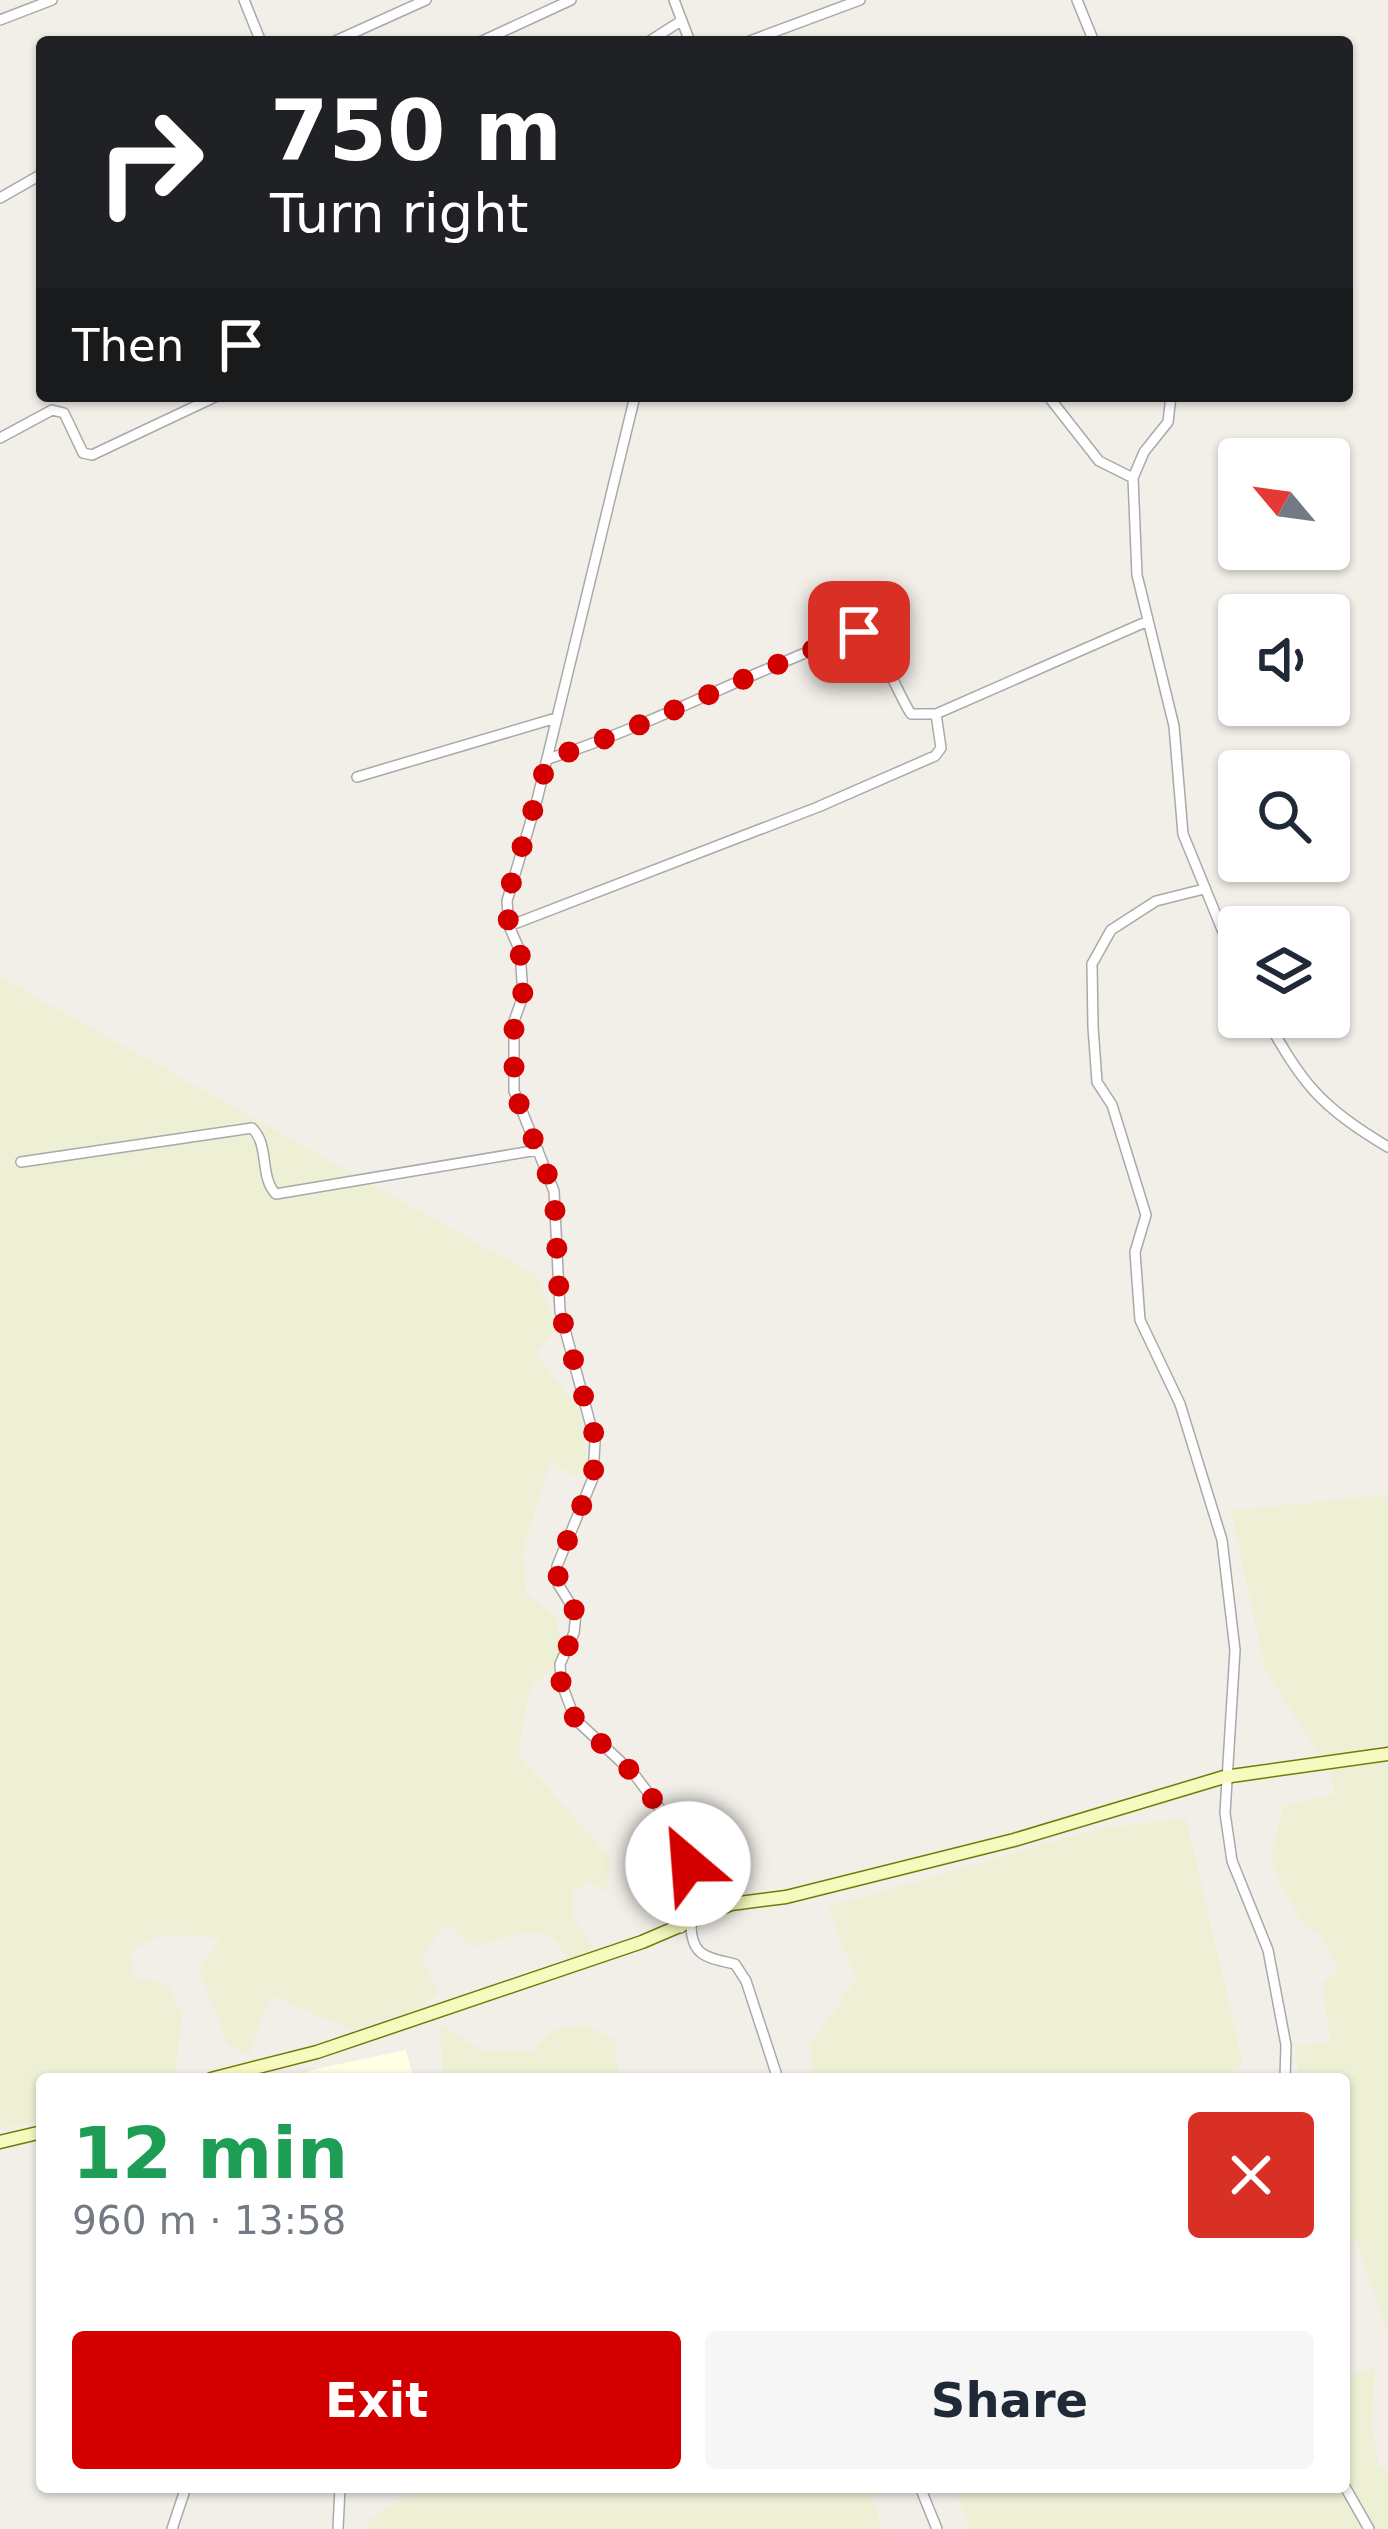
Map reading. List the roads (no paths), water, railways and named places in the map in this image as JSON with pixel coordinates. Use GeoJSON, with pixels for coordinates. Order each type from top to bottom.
{"type":"FeatureCollection","features":[{"type":"Feature","properties":{"kind":"street"},"geometry":{"type":"LineString","coordinates":[[0,20],[52,0]]}},
{"type":"Feature","properties":{"kind":"street"},"geometry":{"type":"LineString","coordinates":[[346,36],[426,0]]}},
{"type":"Feature","properties":{"kind":"street"},"geometry":{"type":"LineString","coordinates":[[494,36],[571,0]]}},
{"type":"Feature","properties":{"kind":"street"},"geometry":{"type":"LineString","coordinates":[[674,0],[687,36]]}},
{"type":"Feature","properties":{"kind":"street"},"geometry":{"type":"LineString","coordinates":[[763,36],[860,0]]}},
{"type":"Feature","properties":{"kind":"street"},"geometry":{"type":"LineString","coordinates":[[1077,0],[1092,36]]}},
{"type":"Feature","properties":{"kind":"street"},"geometry":{"type":"LineString","coordinates":[[247,1],[259,36]]}},
{"type":"Feature","properties":{"kind":"street"},"geometry":{"type":"LineString","coordinates":[[657,36],[681,21]]}},
{"type":"Feature","properties":{"kind":"street"},"geometry":{"type":"LineString","coordinates":[[0,198],[36,177]]}},
{"type":"Feature","properties":{"kind":"street"},"geometry":{"type":"LineString","coordinates":[[0,438],[52,410],[64,413],[83,453],[92,455],[204,402]]}},
{"type":"Feature","properties":{"kind":"street"},"geometry":{"type":"LineString","coordinates":[[634,402],[548,759],[506,901],[509,926],[520,951],[523,996],[514,1021],[514,1091],[554,1191],[560,1311],[596,1441],[593,1478],[557,1566],[559,1584],[576,1613],[574,1633],[560,1664],[561,1682],[575,1719],[634,1774],[679,1834],[688,1864],[686,1926],[691,1943],[703,1958],[735,1964],[746,1982],[776,2073]]}},
{"type":"Feature","properties":{"kind":"street"},"geometry":{"type":"LineString","coordinates":[[1053,402],[1099,461],[1133,478]]}},
{"type":"Feature","properties":{"kind":"street"},"geometry":{"type":"LineString","coordinates":[[1170,402],[1168,422],[1144,452],[1133,478],[1137,575],[1174,727],[1183,834],[1218,922]]}},
{"type":"Feature","properties":{"kind":"street"},"geometry":{"type":"LineString","coordinates":[[548,759],[610,739],[789,657],[859,632],[878,649],[891,685],[911,714],[936,714],[1148,620]]}},
{"type":"Feature","properties":{"kind":"street"},"geometry":{"type":"LineString","coordinates":[[509,926],[818,807],[934,756],[941,748],[936,714]]}},
{"type":"Feature","properties":{"kind":"street"},"geometry":{"type":"LineString","coordinates":[[357,777],[556,718]]}},
{"type":"Feature","properties":{"kind":"street"},"geometry":{"type":"LineString","coordinates":[[1204,889],[1156,901],[1111,930],[1092,964],[1093,1027],[1097,1082],[1112,1105],[1146,1215],[1136,1252],[1140,1319],[1180,1404],[1222,1540],[1234,1650],[1224,1778],[1232,1861],[1268,1950],[1286,2045],[1285,2073]]}},
{"type":"Feature","properties":{"kind":"street"},"geometry":{"type":"LineString","coordinates":[[1277,1038],[1304,1086],[1348,1124],[1388,1148]]}},
{"type":"Feature","properties":{"kind":"street"},"geometry":{"type":"LineString","coordinates":[[21,1162],[253,1127],[261,1139],[268,1186],[276,1194],[538,1150]]}},
{"type":"Feature","properties":{"kind":"street"},"geometry":{"type":"LineString","coordinates":[[229,2073],[316,2052],[686,1926],[731,1904],[786,1897],[1014,1840],[1224,1778],[1388,1754]]}},
{"type":"Feature","properties":{"kind":"street"},"geometry":{"type":"LineString","coordinates":[[261,2073],[265,2061]]}},
{"type":"Feature","properties":{"kind":"street"},"geometry":{"type":"LineString","coordinates":[[0,2143],[36,2134]]}},
{"type":"Feature","properties":{"kind":"street"},"geometry":{"type":"LineString","coordinates":[[172,2529],[184,2493]]}},
{"type":"Feature","properties":{"kind":"street"},"geometry":{"type":"LineString","coordinates":[[338,2529],[340,2493]]}},
{"type":"Feature","properties":{"kind":"street"},"geometry":{"type":"LineString","coordinates":[[922,2493],[937,2529]]}},
{"type":"Feature","properties":{"kind":"street"},"geometry":{"type":"LineString","coordinates":[[1349,2493],[1369,2529]]}}]}
